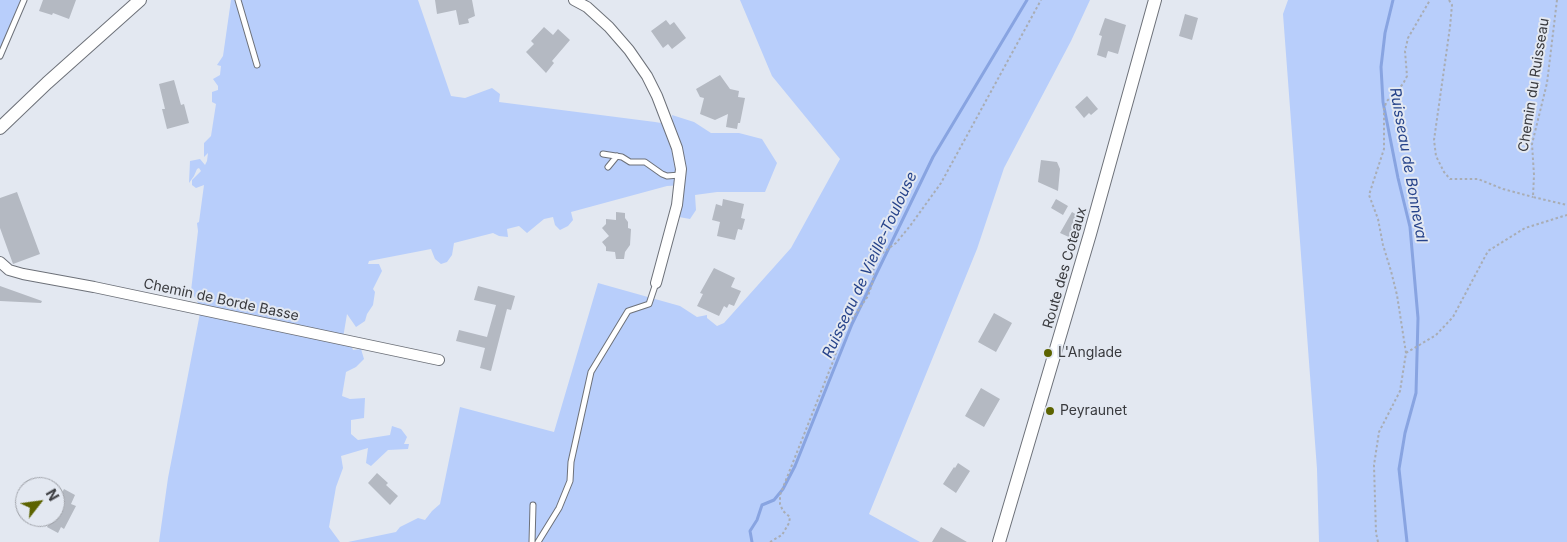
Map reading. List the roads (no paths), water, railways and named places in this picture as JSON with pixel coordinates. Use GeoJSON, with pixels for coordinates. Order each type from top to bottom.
{"type":"FeatureCollection","features":[{"type":"Feature","properties":{"kind":"street"},"geometry":{"type":"LineString","coordinates":[[0,128],[140,0]]}},
{"type":"Feature","properties":{"kind":"street"},"geometry":{"type":"LineString","coordinates":[[574,0],[587,7],[609,27],[629,50],[647,76],[657,96],[677,148],[681,169],[677,205],[656,283]]}},
{"type":"Feature","properties":{"kind":"street","name":"Route des Coteaux"},"geometry":{"type":"LineString","coordinates":[[999,542],[1090,234],[1155,0]]}},
{"type":"Feature","properties":{"kind":"street","name":"Chemin de Borde Basse"},"geometry":{"type":"LineString","coordinates":[[0,262],[9,270],[23,274],[94,287],[439,360]]}},
{"type":"Feature","properties":{"kind":"lane"},"geometry":{"type":"LineString","coordinates":[[0,56],[24,0]]}},
{"type":"Feature","properties":{"kind":"lane"},"geometry":{"type":"LineString","coordinates":[[238,0],[257,65]]}},
{"type":"Feature","properties":{"kind":"lane"},"geometry":{"type":"LineString","coordinates":[[603,154],[622,157],[630,162],[645,162],[667,176],[680,175]]}},
{"type":"Feature","properties":{"kind":"lane"},"geometry":{"type":"LineString","coordinates":[[608,168],[617,156]]}},
{"type":"Feature","properties":{"kind":"lane"},"geometry":{"type":"LineString","coordinates":[[538,542],[559,508],[570,481],[571,462],[591,372],[628,312],[649,304],[656,283]]}},
{"type":"Feature","properties":{"kind":"lane"},"geometry":{"type":"LineString","coordinates":[[532,542],[533,505]]}},
{"type":"Feature","properties":{"kind":"waterway","name":"Ruisseau de Vieille-Toulouse"},"geometry":{"type":"LineString","coordinates":[[752,542],[750,531],[757,520],[762,505],[774,500],[783,489],[795,466],[852,324],[933,157],[1027,0]]}},
{"type":"Feature","properties":{"kind":"waterway","name":"Ruisseau de Bonneval"},"geometry":{"type":"LineString","coordinates":[[1393,0],[1385,33],[1381,67],[1383,102],[1410,227],[1418,318],[1416,393],[1405,433],[1399,469],[1407,542]]}},
{"type":"Feature","properties":{"kind":"place","name":"L'Anglade"},"geometry":{"type":"Point","coordinates":[1048,353]}},
{"type":"Feature","properties":{"kind":"place","name":"Peyraunet"},"geometry":{"type":"Point","coordinates":[1050,411]}}]}
